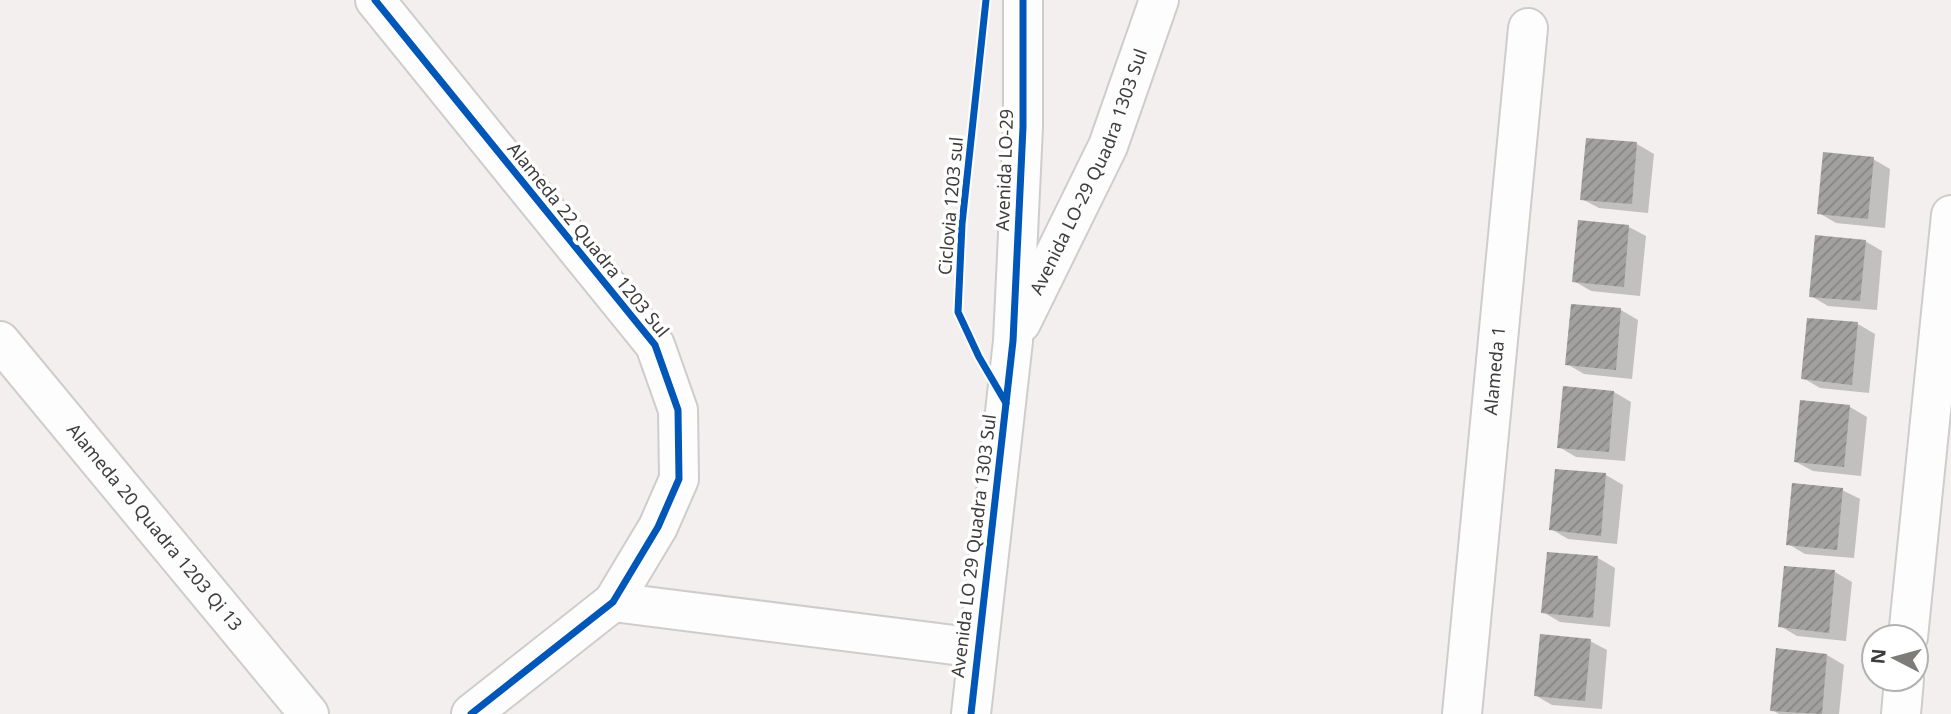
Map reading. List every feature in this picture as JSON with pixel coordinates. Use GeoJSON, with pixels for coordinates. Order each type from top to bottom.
{"type":"FeatureCollection","features":[{"type":"Feature","properties":{"kind":"street","name":"Alameda 22 Quadra 1203 Sul"},"geometry":{"type":"LineString","coordinates":[[375,0],[655,345],[678,410],[679,479],[635,570],[613,602],[471,714]]}},
{"type":"Feature","properties":{"kind":"street","name":"Avenida LO-29"},"geometry":{"type":"LineString","coordinates":[[1013,341],[1023,127],[1023,0]]}},
{"type":"Feature","properties":{"kind":"street","name":"Avenida LO-29 Quadra 1303 Sul"},"geometry":{"type":"LineString","coordinates":[[1013,341],[1108,146],[1159,0]]}},
{"type":"Feature","properties":{"kind":"street","name":"Alameda 1"},"geometry":{"type":"LineString","coordinates":[[1462,714],[1528,28]]}},
{"type":"Feature","properties":{"kind":"street"},"geometry":{"type":"LineString","coordinates":[[1909,623],[1951,215]]}},
{"type":"Feature","properties":{"kind":"street","name":"Alameda 20 Quadra 1203 Qi 13"},"geometry":{"type":"LineString","coordinates":[[0,341],[309,714]]}},
{"type":"Feature","properties":{"kind":"street","name":"Avenida LO 29 Quadra 1303 Sul"},"geometry":{"type":"LineString","coordinates":[[971,714],[1013,341]]}},
{"type":"Feature","properties":{"kind":"street"},"geometry":{"type":"LineString","coordinates":[[613,602],[978,648]]}},
{"type":"Feature","properties":{"kind":"street"},"geometry":{"type":"LineString","coordinates":[[1901,714],[1903,693]]}},
{"type":"Feature","properties":{"kind":"building"},"geometry":{"type":"Polygon","coordinates":[[[1586,138],[1637,142],[1632,204],[1580,200],[1586,138]]]}},
{"type":"Feature","properties":{"kind":"building"},"geometry":{"type":"Polygon","coordinates":[[[1823,152],[1874,157],[1868,219],[1817,214],[1823,152]]]}},
{"type":"Feature","properties":{"kind":"building"},"geometry":{"type":"Polygon","coordinates":[[[1578,220],[1629,225],[1624,287],[1572,282],[1578,220]]]}},
{"type":"Feature","properties":{"kind":"building"},"geometry":{"type":"Polygon","coordinates":[[[1815,235],[1866,240],[1860,301],[1809,297],[1815,235]]]}},
{"type":"Feature","properties":{"kind":"building"},"geometry":{"type":"Polygon","coordinates":[[[1571,304],[1621,308],[1616,370],[1565,365],[1571,304]]]}},
{"type":"Feature","properties":{"kind":"building"},"geometry":{"type":"Polygon","coordinates":[[[1807,318],[1858,322],[1852,385],[1801,379],[1807,318]]]}},
{"type":"Feature","properties":{"kind":"building"},"geometry":{"type":"Polygon","coordinates":[[[1563,386],[1614,391],[1609,452],[1557,448],[1563,386]]]}},
{"type":"Feature","properties":{"kind":"building"},"geometry":{"type":"Polygon","coordinates":[[[1800,400],[1850,405],[1844,467],[1794,462],[1800,400]]]}},
{"type":"Feature","properties":{"kind":"building"},"geometry":{"type":"Polygon","coordinates":[[[1555,469],[1606,473],[1601,536],[1549,530],[1555,469]]]}},
{"type":"Feature","properties":{"kind":"building"},"geometry":{"type":"Polygon","coordinates":[[[1792,483],[1843,488],[1837,550],[1786,545],[1792,483]]]}},
{"type":"Feature","properties":{"kind":"building"},"geometry":{"type":"Polygon","coordinates":[[[1547,552],[1598,556],[1593,618],[1541,613],[1547,552]]]}},
{"type":"Feature","properties":{"kind":"building"},"geometry":{"type":"Polygon","coordinates":[[[1784,566],[1835,570],[1829,633],[1778,627],[1784,566]]]}},
{"type":"Feature","properties":{"kind":"building"},"geometry":{"type":"Polygon","coordinates":[[[1540,634],[1591,639],[1585,701],[1534,696],[1540,634]]]}},
{"type":"Feature","properties":{"kind":"building"},"geometry":{"type":"Polygon","coordinates":[[[1776,648],[1827,654],[1822,714],[1770,711],[1776,648]]]}},
{"type":"Feature","properties":{"kind":"cycle path"},"geometry":{"type":"LineString","coordinates":[[375,0],[655,345],[678,410],[679,479],[658,527],[613,602],[471,714]]}},
{"type":"Feature","properties":{"kind":"cycle path","name":"Ciclovia 1203 sul"},"geometry":{"type":"LineString","coordinates":[[986,0],[962,224],[958,312],[979,357],[1006,403]]}},
{"type":"Feature","properties":{"kind":"cycle path"},"geometry":{"type":"LineString","coordinates":[[971,714],[1013,341],[1023,127],[1023,0]]}}]}
